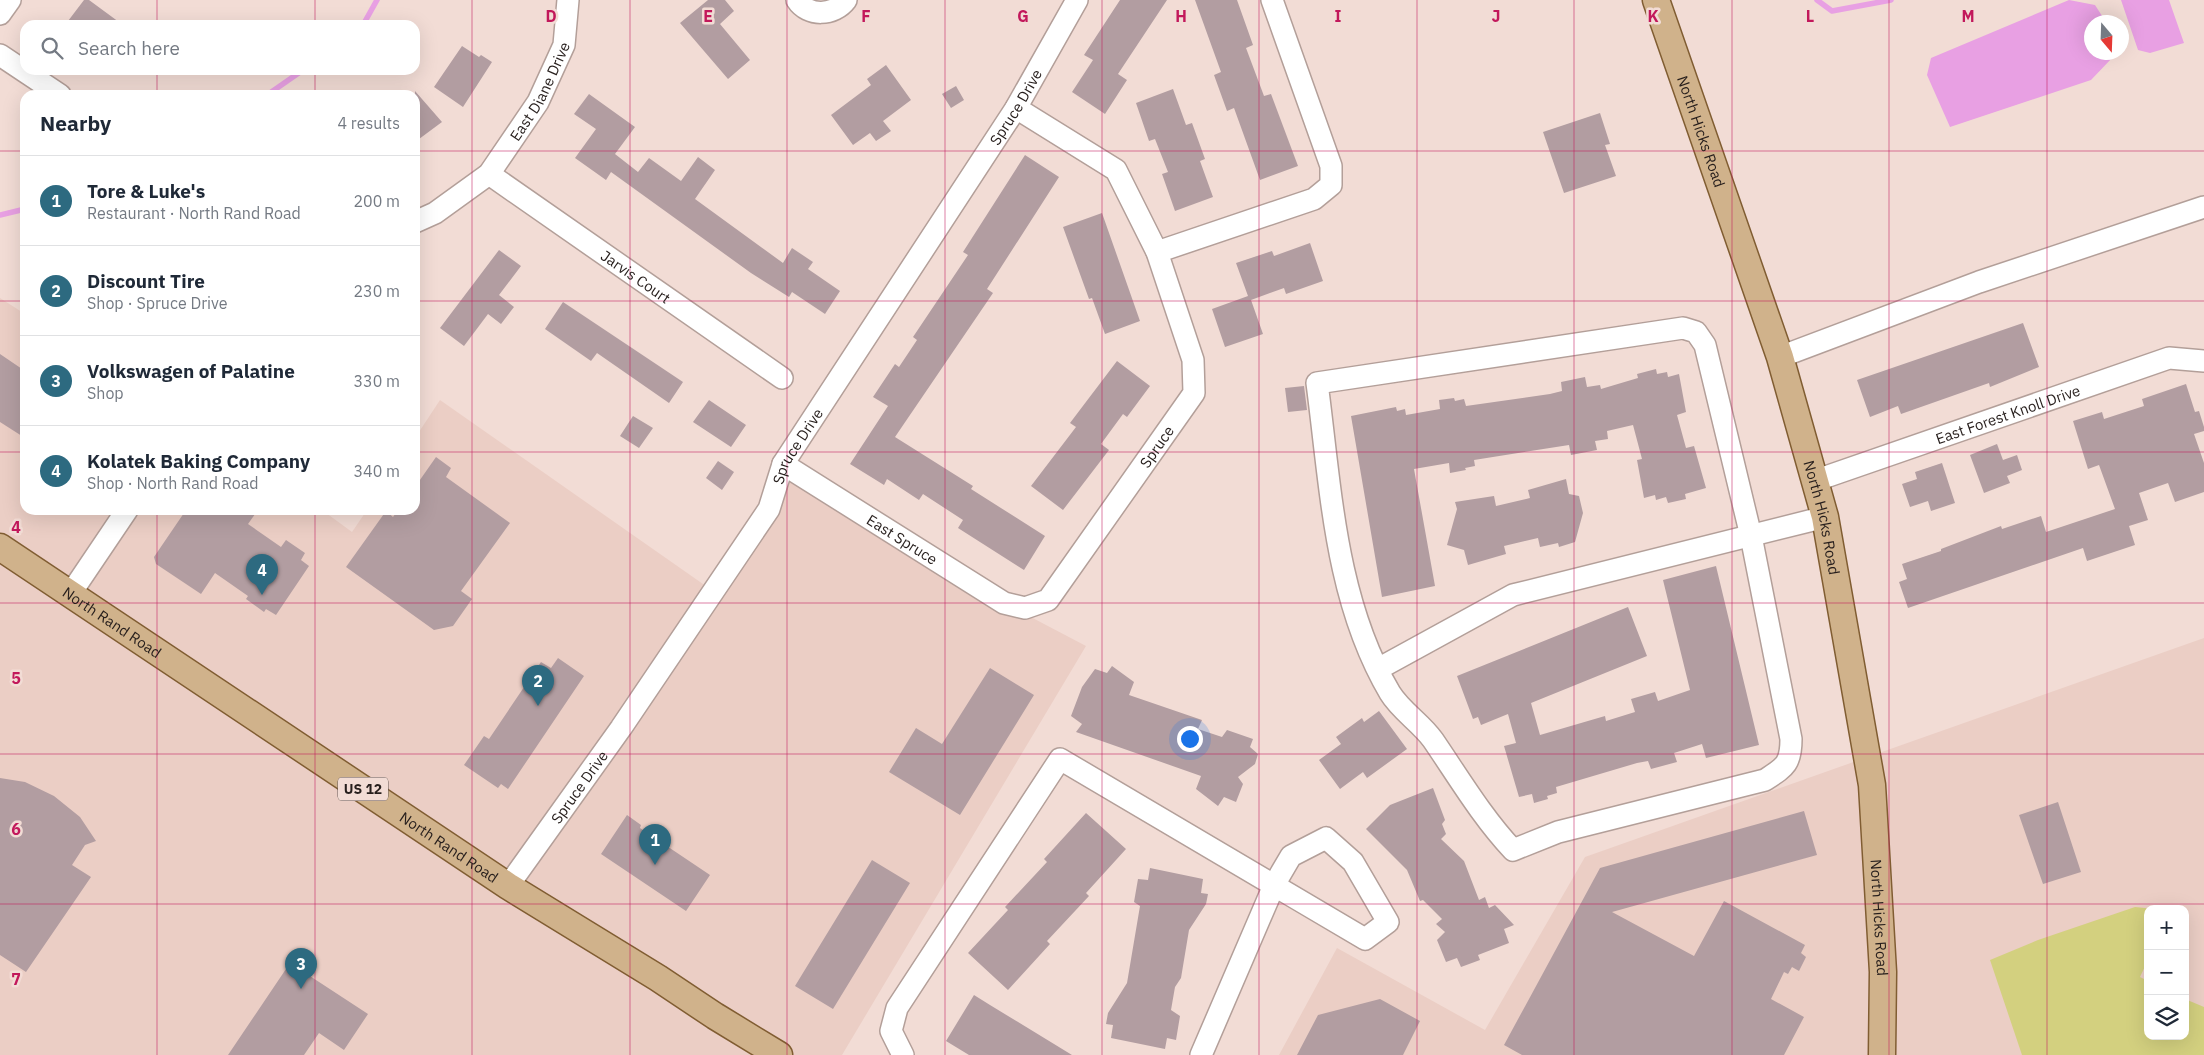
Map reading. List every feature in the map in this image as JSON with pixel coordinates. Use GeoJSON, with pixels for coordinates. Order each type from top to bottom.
{"type":"FeatureCollection","features":[{"type":"Feature","properties":{"kind":"main road","name":"North Hicks Road"},"geometry":{"type":"LineString","coordinates":[[1656,0],[1780,357],[1825,517],[1872,785],[1882,972],[1882,1055]]}},
{"type":"Feature","properties":{"kind":"main road","name":"North Rand Road"},"geometry":{"type":"LineString","coordinates":[[0,547],[508,886],[779,1055]]}},
{"type":"Feature","properties":{"kind":"street"},"geometry":{"type":"LineString","coordinates":[[0,14],[10,0]]}},
{"type":"Feature","properties":{"kind":"street","name":"East Diane Drive"},"geometry":{"type":"LineString","coordinates":[[490,174],[538,102],[564,46],[568,0]]}},
{"type":"Feature","properties":{"kind":"street"},"geometry":{"type":"LineString","coordinates":[[796,0],[807,10],[817,13],[836,9],[846,0]]}},
{"type":"Feature","properties":{"kind":"street","name":"Spruce Drive"},"geometry":{"type":"LineString","coordinates":[[508,886],[621,728],[769,508],[783,464],[1016,108],[1077,0]]}},
{"type":"Feature","properties":{"kind":"street"},"geometry":{"type":"LineString","coordinates":[[1157,252],[1314,199],[1332,185],[1331,166],[1272,0]]}},
{"type":"Feature","properties":{"kind":"street"},"geometry":{"type":"LineString","coordinates":[[0,55],[20,68]]}},
{"type":"Feature","properties":{"kind":"street"},"geometry":{"type":"LineString","coordinates":[[30,75],[52,90]]}},
{"type":"Feature","properties":{"kind":"street","name":"Spruce"},"geometry":{"type":"LineString","coordinates":[[1016,108],[1116,170],[1157,252],[1193,360],[1194,393],[1048,600],[1025,608]]}},
{"type":"Feature","properties":{"kind":"street"},"geometry":{"type":"LineString","coordinates":[[420,220],[434,213],[490,174]]}},
{"type":"Feature","properties":{"kind":"street","name":"Jarvis Court"},"geometry":{"type":"LineString","coordinates":[[490,174],[782,378]]}},
{"type":"Feature","properties":{"kind":"street"},"geometry":{"type":"LineString","coordinates":[[1780,357],[1980,282],[2204,207]]}},
{"type":"Feature","properties":{"kind":"street"},"geometry":{"type":"LineString","coordinates":[[1683,328],[1696,332],[1705,345],[1751,536],[1791,739],[1791,757],[1784,768],[1764,780],[1558,832],[1513,850],[1495,830],[1432,738],[1391,695],[1364,644],[1343,573],[1317,384],[1683,328]]}},
{"type":"Feature","properties":{"kind":"street","name":"East Forest Knoll Drive"},"geometry":{"type":"LineString","coordinates":[[1814,481],[2169,358],[2204,361]]}},
{"type":"Feature","properties":{"kind":"street","name":"East Spruce"},"geometry":{"type":"LineString","coordinates":[[783,464],[1004,603],[1025,608]]}},
{"type":"Feature","properties":{"kind":"street"},"geometry":{"type":"LineString","coordinates":[[71,593],[124,515]]}},
{"type":"Feature","properties":{"kind":"street"},"geometry":{"type":"LineString","coordinates":[[1378,669],[1513,595],[1825,517]]}},
{"type":"Feature","properties":{"kind":"street"},"geometry":{"type":"LineString","coordinates":[[903,1055],[891,1031],[897,1008],[1060,759],[1274,885],[1365,939],[1388,922],[1353,862],[1326,838],[1291,856],[1274,885],[1201,1055]]}},
{"type":"Feature","properties":{"kind":"shaded area"},"geometry":{"type":"Polygon","coordinates":[[[2069,0],[2095,5],[2101,15],[2084,15],[2084,60],[2110,60],[2091,80],[1950,127],[1927,75],[1931,58],[2069,0]]]}},
{"type":"Feature","properties":{"kind":"shaded area"},"geometry":{"type":"Polygon","coordinates":[[[2121,0],[2169,0],[2184,43],[2150,53],[2138,50],[2129,24],[2129,15],[2126,15],[2121,0]]]}},
{"type":"Feature","properties":{"kind":"shaded area"},"geometry":{"type":"Polygon","coordinates":[[[0,298],[20,311],[20,515],[329,515],[352,532],[364,515],[420,515],[420,430],[440,400],[713,591],[783,464],[1004,603],[1086,646],[842,1055],[0,1055],[0,298]]]}},
{"type":"Feature","properties":{"kind":"shaded area"},"geometry":{"type":"Polygon","coordinates":[[[2204,638],[2204,1055],[1279,1055],[1337,948],[1485,1030],[1585,857],[2204,638]]]}},
{"type":"Feature","properties":{"kind":"shaded area"},"geometry":{"type":"Polygon","coordinates":[[[2135,907],[2144,908],[2144,968],[2140,977],[2144,979],[2144,1040],[2189,1040],[2189,1001],[2204,1007],[2204,1055],[2022,1055],[1990,960],[2038,940],[2135,907]]]}},
{"type":"Feature","properties":{"kind":"building"},"geometry":{"type":"Polygon","coordinates":[[[84,0],[89,0],[116,20],[69,20],[84,0]]]}},
{"type":"Feature","properties":{"kind":"building"},"geometry":{"type":"Polygon","coordinates":[[[708,0],[725,0],[734,11],[720,24],[750,60],[728,79],[680,23],[708,0]]]}},
{"type":"Feature","properties":{"kind":"building"},"geometry":{"type":"Polygon","coordinates":[[[1120,0],[1167,0],[1118,74],[1127,80],[1105,114],[1072,92],[1093,60],[1084,55],[1120,0]]]}},
{"type":"Feature","properties":{"kind":"building"},"geometry":{"type":"Polygon","coordinates":[[[1195,0],[1237,0],[1253,45],[1246,48],[1264,96],[1271,94],[1298,166],[1260,180],[1234,108],[1227,111],[1214,75],[1221,72],[1195,0]]]}},
{"type":"Feature","properties":{"kind":"building"},"geometry":{"type":"Polygon","coordinates":[[[462,46],[479,57],[481,55],[492,62],[463,107],[434,87],[462,46]]]}},
{"type":"Feature","properties":{"kind":"building"},"geometry":{"type":"Polygon","coordinates":[[[886,65],[911,100],[883,121],[891,131],[876,141],[870,133],[853,145],[831,115],[871,85],[867,79],[886,65]]]}},
{"type":"Feature","properties":{"kind":"building"},"geometry":{"type":"Polygon","coordinates":[[[956,86],[964,100],[951,108],[942,94],[956,86]]]}},
{"type":"Feature","properties":{"kind":"building"},"geometry":{"type":"Polygon","coordinates":[[[1173,89],[1186,125],[1192,123],[1205,159],[1200,161],[1213,197],[1175,211],[1162,174],[1168,172],[1155,139],[1149,141],[1136,103],[1173,89]]]}},
{"type":"Feature","properties":{"kind":"building"},"geometry":{"type":"Polygon","coordinates":[[[589,94],[635,127],[615,154],[638,172],[649,158],[681,181],[698,157],[715,170],[695,199],[783,263],[792,248],[813,262],[808,269],[840,291],[825,314],[792,292],[789,297],[751,273],[611,172],[606,180],[575,158],[596,129],[574,114],[589,94]]]}},
{"type":"Feature","properties":{"kind":"building"},"geometry":{"type":"Polygon","coordinates":[[[420,97],[442,122],[420,138],[420,97]]]}},
{"type":"Feature","properties":{"kind":"building"},"geometry":{"type":"Polygon","coordinates":[[[1600,113],[1610,144],[1605,145],[1616,176],[1564,193],[1543,132],[1600,113]]]}},
{"type":"Feature","properties":{"kind":"building"},"geometry":{"type":"Polygon","coordinates":[[[1025,155],[1059,177],[987,289],[993,293],[895,437],[973,486],[971,489],[1045,536],[1024,570],[958,528],[963,520],[923,494],[919,500],[887,479],[884,485],[850,464],[888,406],[873,397],[895,364],[899,367],[917,340],[913,337],[968,255],[963,252],[1025,155]]]}},
{"type":"Feature","properties":{"kind":"building"},"geometry":{"type":"Polygon","coordinates":[[[1102,213],[1140,321],[1105,334],[1092,298],[1089,299],[1063,227],[1102,213]]]}},
{"type":"Feature","properties":{"kind":"building"},"geometry":{"type":"Polygon","coordinates":[[[1310,243],[1323,281],[1286,294],[1284,288],[1251,300],[1263,334],[1225,347],[1212,309],[1248,296],[1236,263],[1272,251],[1274,256],[1310,243]]]}},
{"type":"Feature","properties":{"kind":"building"},"geometry":{"type":"Polygon","coordinates":[[[499,250],[521,266],[499,295],[514,307],[501,324],[488,314],[464,346],[440,328],[499,250]]]}},
{"type":"Feature","properties":{"kind":"building"},"geometry":{"type":"Polygon","coordinates":[[[563,302],[683,382],[669,403],[597,353],[591,361],[545,329],[563,302]]]}},
{"type":"Feature","properties":{"kind":"building"},"geometry":{"type":"Polygon","coordinates":[[[2023,323],[2039,367],[1990,387],[1989,383],[1901,414],[1898,406],[1870,417],[1857,380],[2023,323]]]}},
{"type":"Feature","properties":{"kind":"building"},"geometry":{"type":"Polygon","coordinates":[[[0,354],[20,368],[20,435],[0,422],[0,354]]]}},
{"type":"Feature","properties":{"kind":"building"},"geometry":{"type":"Polygon","coordinates":[[[1117,361],[1150,386],[1127,417],[1123,414],[1101,444],[1109,450],[1063,510],[1031,486],[1076,427],[1070,423],[1117,361]]]}},
{"type":"Feature","properties":{"kind":"building"},"geometry":{"type":"Polygon","coordinates":[[[1656,369],[1657,374],[1667,372],[1668,377],[1679,374],[1686,412],[1677,415],[1686,448],[1694,446],[1706,488],[1685,494],[1686,499],[1668,503],[1666,497],[1656,500],[1655,495],[1644,498],[1637,460],[1642,459],[1633,425],[1607,431],[1608,439],[1595,441],[1597,450],[1571,455],[1569,445],[1474,460],[1475,466],[1450,473],[1449,463],[1414,469],[1435,586],[1382,597],[1351,416],[1396,407],[1397,411],[1405,409],[1406,415],[1440,409],[1439,400],[1454,398],[1455,401],[1464,399],[1466,406],[1550,394],[1562,391],[1561,382],[1585,377],[1587,387],[1600,385],[1601,389],[1638,378],[1637,374],[1656,369]]]}},
{"type":"Feature","properties":{"kind":"building"},"geometry":{"type":"Polygon","coordinates":[[[2186,384],[2195,412],[2199,411],[2204,427],[2204,431],[2194,434],[2204,463],[2204,492],[2175,502],[2168,483],[2139,493],[2148,520],[2129,526],[2135,545],[2087,561],[2083,548],[1908,608],[1899,582],[1907,579],[1902,564],[1941,551],[1941,549],[2001,526],[2002,529],[2041,516],[2046,532],[2115,509],[2099,465],[2088,469],[2073,421],[2102,412],[2104,419],[2144,406],[2142,399],[2186,384]]]}},
{"type":"Feature","properties":{"kind":"building"},"geometry":{"type":"Polygon","coordinates":[[[1304,386],[1307,410],[1288,412],[1285,388],[1304,386]]]}},
{"type":"Feature","properties":{"kind":"building"},"geometry":{"type":"Polygon","coordinates":[[[709,400],[746,425],[731,447],[693,422],[709,400]]]}},
{"type":"Feature","properties":{"kind":"building"},"geometry":{"type":"Polygon","coordinates":[[[633,416],[653,428],[639,448],[620,436],[633,416]]]}},
{"type":"Feature","properties":{"kind":"building"},"geometry":{"type":"Polygon","coordinates":[[[1997,444],[2003,460],[2017,455],[2022,470],[2007,476],[2010,483],[1984,493],[1970,455],[1997,444]]]}},
{"type":"Feature","properties":{"kind":"building"},"geometry":{"type":"Polygon","coordinates":[[[436,457],[451,468],[446,477],[510,523],[461,591],[472,599],[453,626],[434,630],[346,567],[383,515],[393,517],[394,515],[420,515],[420,480],[436,457]]]}},
{"type":"Feature","properties":{"kind":"building"},"geometry":{"type":"Polygon","coordinates":[[[718,461],[734,472],[722,490],[706,478],[718,461]]]}},
{"type":"Feature","properties":{"kind":"building"},"geometry":{"type":"Polygon","coordinates":[[[1942,463],[1955,503],[1931,511],[1928,501],[1910,507],[1902,484],[1917,479],[1915,472],[1942,463]]]}},
{"type":"Feature","properties":{"kind":"building"},"geometry":{"type":"Polygon","coordinates":[[[1566,479],[1569,494],[1579,496],[1583,513],[1575,542],[1559,547],[1558,543],[1540,547],[1538,538],[1504,546],[1506,554],[1468,565],[1464,550],[1447,545],[1457,509],[1455,502],[1494,496],[1496,506],[1530,498],[1528,490],[1566,479]]]}},
{"type":"Feature","properties":{"kind":"building"},"geometry":{"type":"Polygon","coordinates":[[[183,515],[254,515],[248,524],[281,547],[286,540],[305,553],[301,560],[309,566],[276,615],[266,609],[264,612],[246,599],[248,596],[215,573],[201,594],[156,564],[154,557],[183,515]]]}},
{"type":"Feature","properties":{"kind":"building"},"geometry":{"type":"Polygon","coordinates":[[[1716,566],[1759,745],[1706,758],[1702,744],[1674,753],[1677,762],[1651,769],[1648,761],[1637,763],[1556,787],[1557,793],[1547,796],[1548,799],[1534,803],[1532,794],[1519,797],[1504,746],[1516,743],[1508,714],[1481,725],[1478,717],[1473,719],[1457,676],[1628,607],[1647,656],[1531,703],[1540,735],[1605,716],[1606,721],[1635,712],[1631,699],[1655,692],[1658,701],[1690,690],[1663,580],[1716,566]]]}},
{"type":"Feature","properties":{"kind":"building"},"geometry":{"type":"Polygon","coordinates":[[[558,658],[584,676],[508,789],[501,784],[498,788],[464,765],[484,736],[489,739],[541,662],[551,668],[558,658]]]}},
{"type":"Feature","properties":{"kind":"building"},"geometry":{"type":"Polygon","coordinates":[[[1112,666],[1134,682],[1129,695],[1202,720],[1198,729],[1222,737],[1227,730],[1253,739],[1250,747],[1258,754],[1255,764],[1238,777],[1243,784],[1236,802],[1224,797],[1218,806],[1196,789],[1201,776],[1076,732],[1082,724],[1071,716],[1082,687],[1095,669],[1107,673],[1112,666]]]}},
{"type":"Feature","properties":{"kind":"building"},"geometry":{"type":"Polygon","coordinates":[[[990,668],[1034,695],[960,815],[889,772],[916,728],[942,744],[990,668]]]}},
{"type":"Feature","properties":{"kind":"building"},"geometry":{"type":"Polygon","coordinates":[[[1379,711],[1407,749],[1367,778],[1363,772],[1340,789],[1319,760],[1341,744],[1336,737],[1362,718],[1364,722],[1379,711]]]}},
{"type":"Feature","properties":{"kind":"building"},"geometry":{"type":"Polygon","coordinates":[[[0,778],[25,782],[54,796],[80,817],[96,841],[85,845],[72,865],[91,877],[26,972],[0,955],[0,778]]]}},
{"type":"Feature","properties":{"kind":"building"},"geometry":{"type":"Polygon","coordinates":[[[1433,788],[1445,820],[1442,824],[1446,834],[1441,839],[1464,861],[1479,900],[1485,897],[1489,908],[1495,905],[1514,925],[1504,929],[1509,943],[1478,955],[1480,960],[1461,967],[1457,958],[1446,962],[1437,940],[1445,932],[1436,924],[1442,919],[1423,900],[1420,901],[1407,870],[1366,829],[1390,805],[1433,788]]]}},
{"type":"Feature","properties":{"kind":"building"},"geometry":{"type":"Polygon","coordinates":[[[2058,802],[2081,872],[2043,884],[2019,815],[2058,802]]]}},
{"type":"Feature","properties":{"kind":"building"},"geometry":{"type":"Polygon","coordinates":[[[1804,811],[1817,855],[1612,912],[1694,956],[1724,901],[1805,945],[1801,953],[1806,957],[1799,971],[1792,967],[1788,974],[1784,972],[1771,999],[1804,1017],[1784,1055],[1522,1055],[1504,1045],[1600,868],[1804,811]]]}},
{"type":"Feature","properties":{"kind":"building"},"geometry":{"type":"Polygon","coordinates":[[[1086,813],[1126,849],[1086,893],[1089,896],[1047,941],[1050,944],[1008,990],[968,953],[1008,910],[1005,907],[1047,862],[1044,859],[1086,813]]]}},
{"type":"Feature","properties":{"kind":"building"},"geometry":{"type":"Polygon","coordinates":[[[627,815],[641,825],[640,828],[710,875],[686,911],[601,854],[627,815]]]}},
{"type":"Feature","properties":{"kind":"building"},"geometry":{"type":"Polygon","coordinates":[[[872,860],[910,883],[833,1009],[795,986],[872,860]]]}},
{"type":"Feature","properties":{"kind":"building"},"geometry":{"type":"Polygon","coordinates":[[[1150,868],[1203,879],[1201,893],[1208,894],[1206,904],[1189,930],[1181,978],[1175,987],[1171,1010],[1180,1016],[1176,1040],[1167,1038],[1165,1049],[1111,1038],[1113,1025],[1106,1024],[1108,1013],[1127,983],[1140,906],[1134,902],[1138,879],[1148,880],[1150,868]]]}},
{"type":"Feature","properties":{"kind":"building"},"geometry":{"type":"Polygon","coordinates":[[[290,963],[368,1014],[344,1050],[319,1033],[304,1055],[228,1055],[290,963]]]}},
{"type":"Feature","properties":{"kind":"building"},"geometry":{"type":"Polygon","coordinates":[[[974,995],[1072,1055],[969,1055],[946,1041],[974,995]]]}},
{"type":"Feature","properties":{"kind":"building"},"geometry":{"type":"Polygon","coordinates":[[[1380,999],[1420,1021],[1403,1055],[1297,1055],[1318,1015],[1380,999]]]}},
{"type":"Feature","properties":{"kind":"waterway"},"geometry":{"type":"LineString","coordinates":[[366,20],[377,0]]}},
{"type":"Feature","properties":{"kind":"waterway"},"geometry":{"type":"LineString","coordinates":[[1817,0],[1832,11],[1891,0]]}},
{"type":"Feature","properties":{"kind":"waterway"},"geometry":{"type":"LineString","coordinates":[[274,90],[296,75]]}},
{"type":"Feature","properties":{"kind":"waterway"},"geometry":{"type":"LineString","coordinates":[[0,215],[20,210]]}},
{"type":"Feature","properties":{"kind":"place","name":"Kolatek Baking Company"},"geometry":{"type":"Point","coordinates":[262,595]}},
{"type":"Feature","properties":{"kind":"place","name":"Discount Tire"},"geometry":{"type":"Point","coordinates":[538,706]}},
{"type":"Feature","properties":{"kind":"place","name":"Tore & Luke's"},"geometry":{"type":"Point","coordinates":[655,865]}},
{"type":"Feature","properties":{"kind":"place","name":"Volkswagen of Palatine"},"geometry":{"type":"Point","coordinates":[301,989]}}]}
